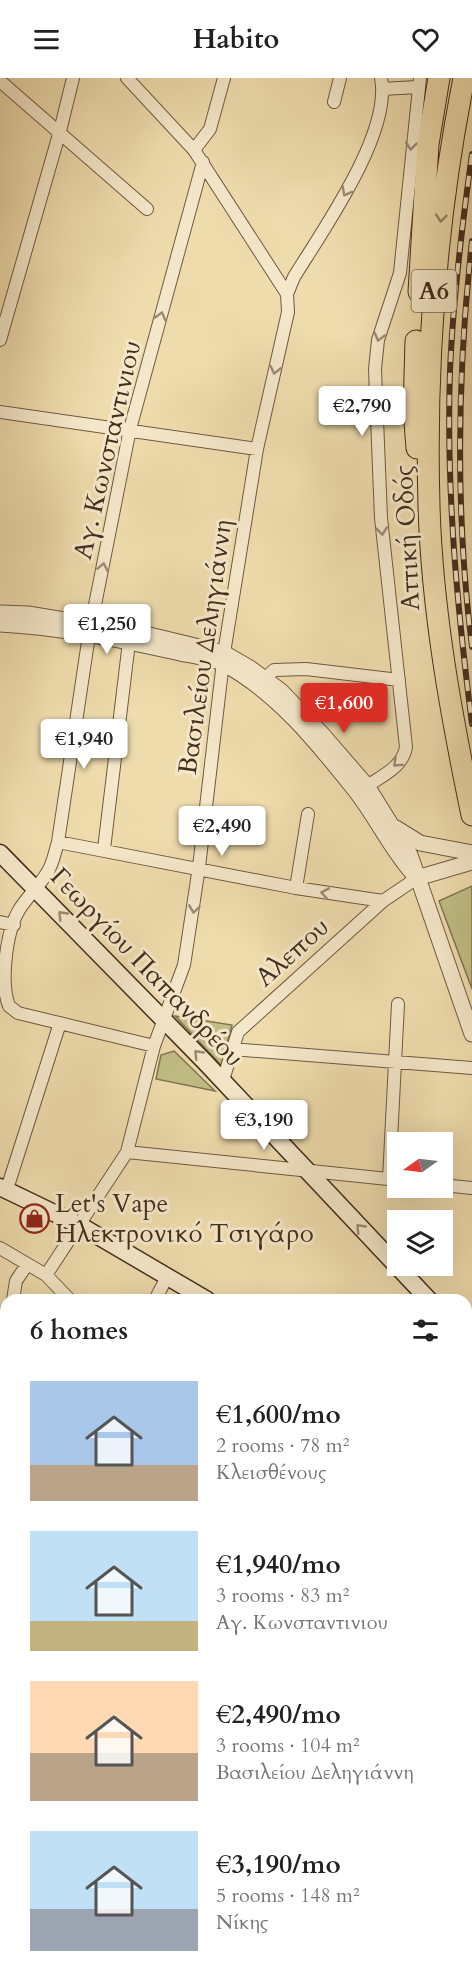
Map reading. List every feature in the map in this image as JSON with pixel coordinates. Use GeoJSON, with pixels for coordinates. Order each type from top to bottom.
{"type":"FeatureCollection","features":[{"type":"Feature","properties":{"kind":"highway"},"geometry":{"type":"LineString","coordinates":[[429,505],[417,448],[414,379],[428,144],[439,78]]}},
{"type":"Feature","properties":{"kind":"highway","name":"Αττική Οδός"},"geometry":{"type":"LineString","coordinates":[[464,78],[444,191],[434,276],[429,363],[429,505],[437,605],[446,674],[472,815]]}},
{"type":"Feature","properties":{"kind":"main road","name":"Γεωργίου Παπανδρέου"},"geometry":{"type":"LineString","coordinates":[[0,853],[223,1080],[305,1171],[423,1294]]}},
{"type":"Feature","properties":{"kind":"main road"},"geometry":{"type":"LineString","coordinates":[[3,1188],[81,1226],[197,1294]]}},
{"type":"Feature","properties":{"kind":"street"},"geometry":{"type":"LineString","coordinates":[[0,340],[73,78]]}},
{"type":"Feature","properties":{"kind":"street"},"geometry":{"type":"LineString","coordinates":[[127,78],[203,162],[287,294]]}},
{"type":"Feature","properties":{"kind":"street"},"geometry":{"type":"LineString","coordinates":[[194,150],[210,129],[224,78]]}},
{"type":"Feature","properties":{"kind":"street"},"geometry":{"type":"LineString","coordinates":[[334,102],[340,78]]}},
{"type":"Feature","properties":{"kind":"street"},"geometry":{"type":"LineString","coordinates":[[0,81],[147,209]]}},
{"type":"Feature","properties":{"kind":"street"},"geometry":{"type":"LineString","coordinates":[[367,786],[399,764],[405,756],[381,518],[375,369],[378,340],[400,273],[418,83],[382,84]]}},
{"type":"Feature","properties":{"kind":"street","name":"Βασιλείου Δεληγιάννη"},"geometry":{"type":"LineString","coordinates":[[46,1275],[81,1226],[127,1152],[154,1046],[184,965],[199,867],[223,658],[257,449],[288,312],[287,294],[294,277],[359,167],[377,120],[382,84]]}},
{"type":"Feature","properties":{"kind":"street","name":"Αγ. Κωνσταντινιου"},"geometry":{"type":"LineString","coordinates":[[4,1009],[4,973],[18,912],[49,871],[58,842],[90,630],[130,429],[203,162]]}},
{"type":"Feature","properties":{"kind":"street"},"geometry":{"type":"LineString","coordinates":[[0,412],[257,449]]}},
{"type":"Feature","properties":{"kind":"street"},"geometry":{"type":"LineString","coordinates":[[0,613],[28,614],[90,630],[223,658],[261,682],[322,734],[367,786],[410,855],[472,1034]]}},
{"type":"Feature","properties":{"kind":"street"},"geometry":{"type":"LineString","coordinates":[[0,624],[90,630],[129,642],[223,658]]}},
{"type":"Feature","properties":{"kind":"street"},"geometry":{"type":"LineString","coordinates":[[104,849],[129,642]]}},
{"type":"Feature","properties":{"kind":"street"},"geometry":{"type":"LineString","coordinates":[[261,682],[274,670],[306,669],[399,680]]}},
{"type":"Feature","properties":{"kind":"street"},"geometry":{"type":"LineString","coordinates":[[261,682],[320,747],[357,793],[399,859],[417,878]]}},
{"type":"Feature","properties":{"kind":"street"},"geometry":{"type":"LineString","coordinates":[[296,888],[308,813]]}},
{"type":"Feature","properties":{"kind":"street"},"geometry":{"type":"LineString","coordinates":[[390,822],[420,843],[455,852],[472,853]]}},
{"type":"Feature","properties":{"kind":"street"},"geometry":{"type":"LineString","coordinates":[[58,842],[199,867],[296,888],[382,901]]}},
{"type":"Feature","properties":{"kind":"street"},"geometry":{"type":"LineString","coordinates":[[417,878],[466,865]]}},
{"type":"Feature","properties":{"kind":"street","name":"Αλεπου"},"geometry":{"type":"LineString","coordinates":[[223,1080],[238,1032],[382,901],[417,878]]}},
{"type":"Feature","properties":{"kind":"street"},"geometry":{"type":"LineString","coordinates":[[0,922],[14,925]]}},
{"type":"Feature","properties":{"kind":"street"},"geometry":{"type":"LineString","coordinates":[[394,1132],[398,1004]]}},
{"type":"Feature","properties":{"kind":"street"},"geometry":{"type":"LineString","coordinates":[[4,1009],[154,1046]]}},
{"type":"Feature","properties":{"kind":"street"},"geometry":{"type":"LineString","coordinates":[[3,1188],[60,1023]]}},
{"type":"Feature","properties":{"kind":"street"},"geometry":{"type":"LineString","coordinates":[[231,1049],[472,1068]]}},
{"type":"Feature","properties":{"kind":"street"},"geometry":{"type":"LineString","coordinates":[[127,1152],[387,1179]]}},
{"type":"Feature","properties":{"kind":"street"},"geometry":{"type":"LineString","coordinates":[[453,1186],[472,1188]]}},
{"type":"Feature","properties":{"kind":"street"},"geometry":{"type":"LineString","coordinates":[[0,1248],[26,1266],[46,1275],[64,1294]]}},
{"type":"Feature","properties":{"kind":"street"},"geometry":{"type":"LineString","coordinates":[[14,1294],[16,1281],[26,1266]]}},
{"type":"Feature","properties":{"kind":"street"},"geometry":{"type":"LineString","coordinates":[[158,1294],[167,1277]]}},
{"type":"Feature","properties":{"kind":"shaded area"},"geometry":{"type":"Polygon","coordinates":[[[472,886],[472,989],[439,901],[472,886]]]}},
{"type":"Feature","properties":{"kind":"shaded area"},"geometry":{"type":"Polygon","coordinates":[[[175,1016],[232,1025],[221,1065],[175,1016]]]}},
{"type":"Feature","properties":{"kind":"shaded area"},"geometry":{"type":"Polygon","coordinates":[[[174,1051],[215,1091],[156,1079],[161,1055],[174,1051]]]}},
{"type":"Feature","properties":{"kind":"railway"},"geometry":{"type":"LineString","coordinates":[[472,154],[461,235],[451,344],[449,415],[454,548],[472,724]]}},
{"type":"Feature","properties":{"kind":"railway"},"geometry":{"type":"LineString","coordinates":[[472,241],[463,343],[460,444],[463,545],[472,647]]}},
{"type":"Feature","properties":{"kind":"place","name":"Let's Vape Ηλεκτρονικό Τσιγάρο"},"geometry":{"type":"Point","coordinates":[34,1218]}}]}
